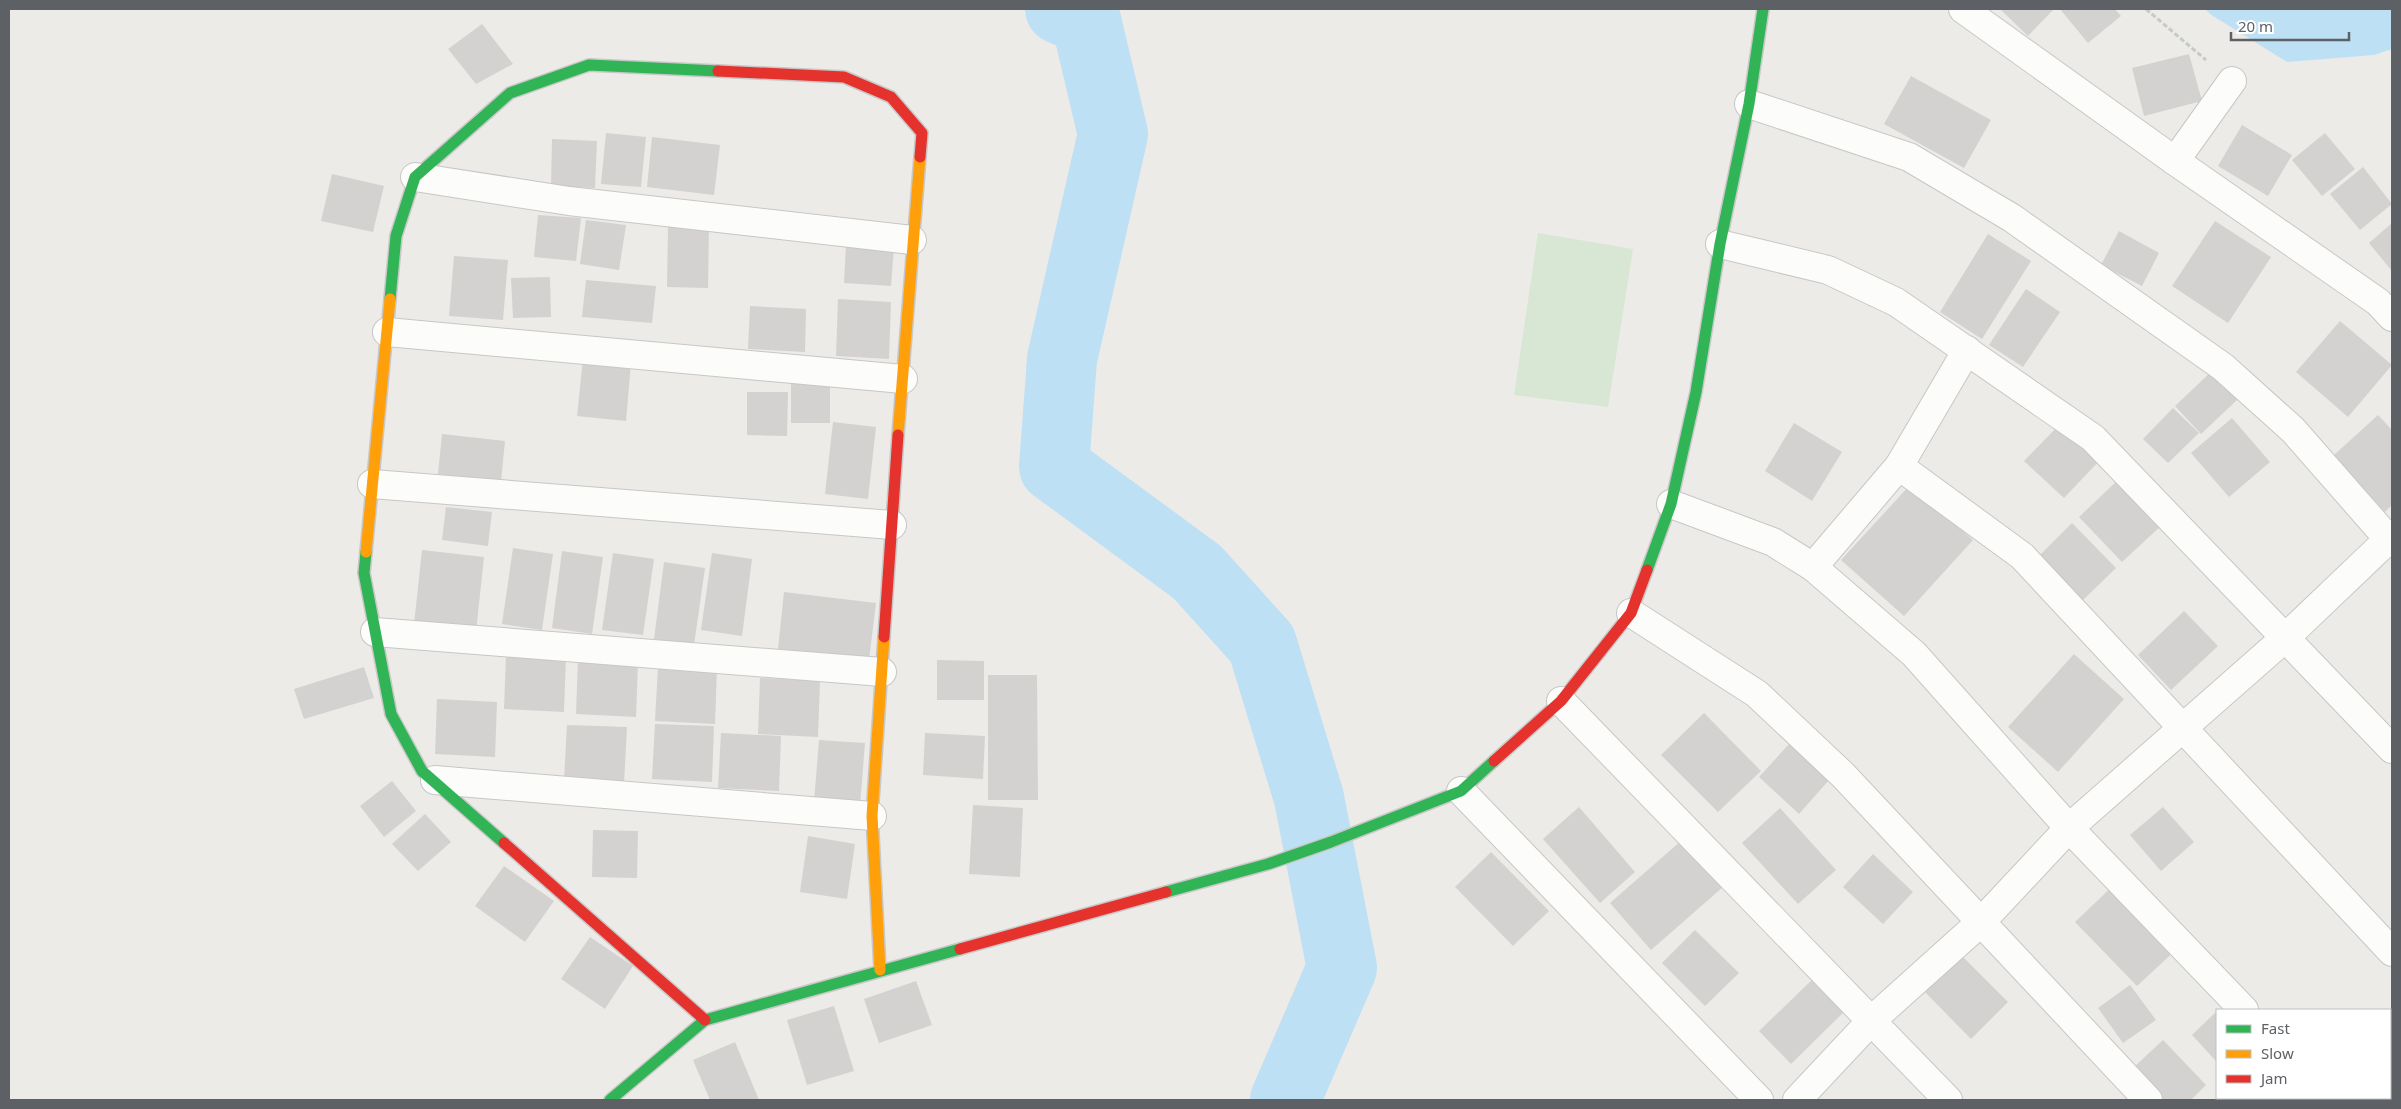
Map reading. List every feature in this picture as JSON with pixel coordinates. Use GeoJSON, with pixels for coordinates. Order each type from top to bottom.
{"type":"FeatureCollection","features":[{"type":"Feature","properties":{"kind":"street"},"geometry":{"type":"LineString","coordinates":[[610,1100],[705,1020],[1268,864],[1331,842],[1461,791],[1562,701],[1631,613],[1671,504],[1696,392],[1720,244],[1749,104],[1763,9]]}},
{"type":"Feature","properties":{"kind":"street"},"geometry":{"type":"LineString","coordinates":[[1964,9],[2175,161],[2378,302],[2392,317]]}},
{"type":"Feature","properties":{"kind":"street"},"geometry":{"type":"LineString","coordinates":[[705,1020],[435,780],[422,771],[391,714],[364,573],[396,236],[415,177],[510,93],[589,64],[844,78],[890,97],[922,133],[912,240],[872,816],[880,970]]}},
{"type":"Feature","properties":{"kind":"street"},"geometry":{"type":"LineString","coordinates":[[2175,161],[2232,81]]}},
{"type":"Feature","properties":{"kind":"street"},"geometry":{"type":"LineString","coordinates":[[1749,104],[1909,157],[2012,218],[2223,367],[2293,430],[2391,539],[2286,637],[2069,828],[1981,922],[1872,1020],[1797,1100]]}},
{"type":"Feature","properties":{"kind":"street"},"geometry":{"type":"LineString","coordinates":[[415,177],[569,200],[912,240]]}},
{"type":"Feature","properties":{"kind":"street"},"geometry":{"type":"LineString","coordinates":[[1720,244],[1828,270],[1896,302],[2093,438],[2392,749]]}},
{"type":"Feature","properties":{"kind":"street"},"geometry":{"type":"LineString","coordinates":[[387,332],[902,380]]}},
{"type":"Feature","properties":{"kind":"street"},"geometry":{"type":"LineString","coordinates":[[1813,567],[1900,466],[1967,350]]}},
{"type":"Feature","properties":{"kind":"street"},"geometry":{"type":"LineString","coordinates":[[1900,466],[2022,556],[2392,952]]}},
{"type":"Feature","properties":{"kind":"street"},"geometry":{"type":"LineString","coordinates":[[372,484],[892,525]]}},
{"type":"Feature","properties":{"kind":"street"},"geometry":{"type":"LineString","coordinates":[[1671,504],[1773,542],[1813,567],[1914,654],[2069,828],[2243,1009]]}},
{"type":"Feature","properties":{"kind":"street"},"geometry":{"type":"LineString","coordinates":[[1631,613],[1757,694],[1843,774],[2148,1100]]}},
{"type":"Feature","properties":{"kind":"street"},"geometry":{"type":"LineString","coordinates":[[375,632],[882,672]]}},
{"type":"Feature","properties":{"kind":"street"},"geometry":{"type":"LineString","coordinates":[[1562,701],[1948,1100]]}},
{"type":"Feature","properties":{"kind":"street"},"geometry":{"type":"LineString","coordinates":[[435,780],[872,816]]}},
{"type":"Feature","properties":{"kind":"street"},"geometry":{"type":"LineString","coordinates":[[1461,791],[1759,1100]]}},
{"type":"Feature","properties":{"kind":"path"},"geometry":{"type":"LineString","coordinates":[[2146,9],[2232,81]]}},
{"type":"Feature","properties":{"kind":"green space"},"geometry":{"type":"Polygon","coordinates":[[[1538,233],[1633,249],[1608,407],[1514,395],[1538,233]]]}},
{"type":"Feature","properties":{"kind":"water"},"geometry":{"type":"Polygon","coordinates":[[[2205,9],[2392,9],[2392,49],[2374,55],[2287,62],[2205,9]]]}},
{"type":"Feature","properties":{"kind":"building"},"geometry":{"type":"Polygon","coordinates":[[[2000,9],[2054,9],[2028,36],[2000,9]]]}},
{"type":"Feature","properties":{"kind":"building"},"geometry":{"type":"Polygon","coordinates":[[[2060,9],[2115,9],[2121,16],[2088,43],[2060,9]]]}},
{"type":"Feature","properties":{"kind":"building"},"geometry":{"type":"Polygon","coordinates":[[[482,24],[513,64],[476,84],[448,49],[482,24]]]}},
{"type":"Feature","properties":{"kind":"building"},"geometry":{"type":"Polygon","coordinates":[[[2189,54],[2202,101],[2144,116],[2132,68],[2189,54]]]}},
{"type":"Feature","properties":{"kind":"building"},"geometry":{"type":"Polygon","coordinates":[[[1911,76],[1991,120],[1964,168],[1884,124],[1911,76]]]}},
{"type":"Feature","properties":{"kind":"building"},"geometry":{"type":"Polygon","coordinates":[[[2242,125],[2292,155],[2268,196],[2218,166],[2242,125]]]}},
{"type":"Feature","properties":{"kind":"building"},"geometry":{"type":"Polygon","coordinates":[[[606,133],[646,137],[641,187],[601,184],[606,133]]]}},
{"type":"Feature","properties":{"kind":"building"},"geometry":{"type":"Polygon","coordinates":[[[2325,133],[2355,169],[2322,196],[2292,160],[2325,133]]]}},
{"type":"Feature","properties":{"kind":"building"},"geometry":{"type":"Polygon","coordinates":[[[652,137],[720,145],[714,195],[647,187],[652,137]]]}},
{"type":"Feature","properties":{"kind":"building"},"geometry":{"type":"Polygon","coordinates":[[[552,139],[597,141],[595,188],[551,186],[552,139]]]}},
{"type":"Feature","properties":{"kind":"building"},"geometry":{"type":"Polygon","coordinates":[[[2363,167],[2392,204],[2360,230],[2330,194],[2363,167]]]}},
{"type":"Feature","properties":{"kind":"building"},"geometry":{"type":"Polygon","coordinates":[[[332,174],[384,186],[373,232],[321,221],[332,174]]]}},
{"type":"Feature","properties":{"kind":"building"},"geometry":{"type":"Polygon","coordinates":[[[538,215],[581,218],[576,261],[534,257],[538,215]]]}},
{"type":"Feature","properties":{"kind":"building"},"geometry":{"type":"Polygon","coordinates":[[[586,220],[626,225],[619,270],[580,264],[586,220]]]}},
{"type":"Feature","properties":{"kind":"building"},"geometry":{"type":"Polygon","coordinates":[[[2215,221],[2271,257],[2228,323],[2172,286],[2215,221]]]}},
{"type":"Feature","properties":{"kind":"building"},"geometry":{"type":"Polygon","coordinates":[[[2392,223],[2392,271],[2369,243],[2392,223]]]}},
{"type":"Feature","properties":{"kind":"building"},"geometry":{"type":"Polygon","coordinates":[[[668,227],[709,227],[708,288],[667,287],[668,227]]]}},
{"type":"Feature","properties":{"kind":"building"},"geometry":{"type":"Polygon","coordinates":[[[2119,231],[2159,253],[2142,286],[2101,265],[2119,231]]]}},
{"type":"Feature","properties":{"kind":"building"},"geometry":{"type":"Polygon","coordinates":[[[1988,234],[2031,261],[1982,339],[1940,312],[1988,234]]]}},
{"type":"Feature","properties":{"kind":"building"},"geometry":{"type":"Polygon","coordinates":[[[846,245],[894,248],[891,286],[844,283],[846,245]]]}},
{"type":"Feature","properties":{"kind":"building"},"geometry":{"type":"Polygon","coordinates":[[[454,256],[508,260],[503,320],[449,316],[454,256]]]}},
{"type":"Feature","properties":{"kind":"building"},"geometry":{"type":"Polygon","coordinates":[[[550,277],[551,317],[513,318],[511,278],[550,277]]]}},
{"type":"Feature","properties":{"kind":"building"},"geometry":{"type":"Polygon","coordinates":[[[586,280],[656,286],[652,323],[582,317],[586,280]]]}},
{"type":"Feature","properties":{"kind":"building"},"geometry":{"type":"Polygon","coordinates":[[[2026,289],[2060,312],[2023,367],[1989,345],[2026,289]]]}},
{"type":"Feature","properties":{"kind":"building"},"geometry":{"type":"Polygon","coordinates":[[[838,299],[891,302],[889,359],[836,356],[838,299]]]}},
{"type":"Feature","properties":{"kind":"building"},"geometry":{"type":"Polygon","coordinates":[[[750,306],[806,309],[805,352],[748,349],[750,306]]]}},
{"type":"Feature","properties":{"kind":"building"},"geometry":{"type":"Polygon","coordinates":[[[2340,321],[2392,365],[2348,417],[2296,372],[2340,321]]]}},
{"type":"Feature","properties":{"kind":"building"},"geometry":{"type":"Polygon","coordinates":[[[583,358],[631,363],[626,421],[577,416],[583,358]]]}},
{"type":"Feature","properties":{"kind":"building"},"geometry":{"type":"Polygon","coordinates":[[[2211,372],[2238,399],[2201,434],[2175,406],[2211,372]]]}},
{"type":"Feature","properties":{"kind":"building"},"geometry":{"type":"Polygon","coordinates":[[[791,380],[830,381],[830,423],[791,423],[791,380]]]}},
{"type":"Feature","properties":{"kind":"building"},"geometry":{"type":"Polygon","coordinates":[[[747,392],[788,392],[787,436],[747,435],[747,392]]]}},
{"type":"Feature","properties":{"kind":"building"},"geometry":{"type":"Polygon","coordinates":[[[2173,408],[2199,433],[2168,463],[2143,439],[2173,408]]]}},
{"type":"Feature","properties":{"kind":"building"},"geometry":{"type":"Polygon","coordinates":[[[2378,415],[2392,430],[2392,505],[2385,512],[2333,456],[2378,415]]]}},
{"type":"Feature","properties":{"kind":"building"},"geometry":{"type":"Polygon","coordinates":[[[2232,418],[2270,462],[2229,497],[2191,453],[2232,418]]]}},
{"type":"Feature","properties":{"kind":"building"},"geometry":{"type":"Polygon","coordinates":[[[833,422],[876,427],[868,499],[825,494],[833,422]]]}},
{"type":"Feature","properties":{"kind":"building"},"geometry":{"type":"Polygon","coordinates":[[[1794,423],[1842,452],[1812,501],[1765,471],[1794,423]]]}},
{"type":"Feature","properties":{"kind":"building"},"geometry":{"type":"Polygon","coordinates":[[[2061,423],[2100,460],[2064,498],[2024,461],[2061,423]]]}},
{"type":"Feature","properties":{"kind":"building"},"geometry":{"type":"Polygon","coordinates":[[[442,434],[505,441],[501,481],[438,474],[442,434]]]}},
{"type":"Feature","properties":{"kind":"building"},"geometry":{"type":"Polygon","coordinates":[[[2120,478],[2163,524],[2122,562],[2079,517],[2120,478]]]}},
{"type":"Feature","properties":{"kind":"building"},"geometry":{"type":"Polygon","coordinates":[[[1910,485],[1973,540],[1904,616],[1841,560],[1910,485]]]}},
{"type":"Feature","properties":{"kind":"building"},"geometry":{"type":"Polygon","coordinates":[[[446,507],[492,512],[488,546],[442,540],[446,507]]]}},
{"type":"Feature","properties":{"kind":"building"},"geometry":{"type":"Polygon","coordinates":[[[2072,523],[2116,568],[2082,601],[2039,556],[2072,523]]]}},
{"type":"Feature","properties":{"kind":"building"},"geometry":{"type":"Polygon","coordinates":[[[513,548],[553,554],[542,630],[502,624],[513,548]]]}},
{"type":"Feature","properties":{"kind":"building"},"geometry":{"type":"Polygon","coordinates":[[[422,550],[484,557],[476,632],[414,624],[422,550]]]}},
{"type":"Feature","properties":{"kind":"building"},"geometry":{"type":"Polygon","coordinates":[[[562,551],[603,557],[592,634],[552,628],[562,551]]]}},
{"type":"Feature","properties":{"kind":"building"},"geometry":{"type":"Polygon","coordinates":[[[613,553],[654,559],[643,635],[602,630],[613,553]]]}},
{"type":"Feature","properties":{"kind":"building"},"geometry":{"type":"Polygon","coordinates":[[[712,553],[752,559],[742,636],[701,630],[712,553]]]}},
{"type":"Feature","properties":{"kind":"building"},"geometry":{"type":"Polygon","coordinates":[[[664,562],[705,568],[694,645],[654,639],[664,562]]]}},
{"type":"Feature","properties":{"kind":"building"},"geometry":{"type":"Polygon","coordinates":[[[784,592],[876,603],[869,660],[778,649],[784,592]]]}},
{"type":"Feature","properties":{"kind":"building"},"geometry":{"type":"Polygon","coordinates":[[[2184,611],[2218,646],[2171,690],[2138,655],[2184,611]]]}},
{"type":"Feature","properties":{"kind":"building"},"geometry":{"type":"Polygon","coordinates":[[[506,654],[566,657],[564,712],[504,709],[506,654]]]}},
{"type":"Feature","properties":{"kind":"building"},"geometry":{"type":"Polygon","coordinates":[[[2074,654],[2124,699],[2058,772],[2008,727],[2074,654]]]}},
{"type":"Feature","properties":{"kind":"building"},"geometry":{"type":"Polygon","coordinates":[[[578,659],[638,662],[636,717],[576,714],[578,659]]]}},
{"type":"Feature","properties":{"kind":"building"},"geometry":{"type":"Polygon","coordinates":[[[937,660],[984,661],[984,700],[937,700],[937,660]]]}},
{"type":"Feature","properties":{"kind":"building"},"geometry":{"type":"Polygon","coordinates":[[[658,666],[717,668],[715,724],[655,721],[658,666]]]}},
{"type":"Feature","properties":{"kind":"building"},"geometry":{"type":"Polygon","coordinates":[[[364,667],[374,698],[304,719],[294,689],[364,667]]]}},
{"type":"Feature","properties":{"kind":"building"},"geometry":{"type":"Polygon","coordinates":[[[988,675],[1037,675],[1038,800],[988,800],[988,675]]]}},
{"type":"Feature","properties":{"kind":"building"},"geometry":{"type":"Polygon","coordinates":[[[760,678],[820,681],[818,737],[758,734],[760,678]]]}},
{"type":"Feature","properties":{"kind":"building"},"geometry":{"type":"Polygon","coordinates":[[[437,699],[497,702],[495,757],[435,754],[437,699]]]}},
{"type":"Feature","properties":{"kind":"building"},"geometry":{"type":"Polygon","coordinates":[[[1704,713],[1761,771],[1718,812],[1661,755],[1704,713]]]}},
{"type":"Feature","properties":{"kind":"building"},"geometry":{"type":"Polygon","coordinates":[[[655,724],[714,726],[712,782],[652,779],[655,724]]]}},
{"type":"Feature","properties":{"kind":"building"},"geometry":{"type":"Polygon","coordinates":[[[567,725],[627,727],[624,783],[564,780],[567,725]]]}},
{"type":"Feature","properties":{"kind":"building"},"geometry":{"type":"Polygon","coordinates":[[[721,733],[781,736],[779,791],[718,788],[721,733]]]}},
{"type":"Feature","properties":{"kind":"building"},"geometry":{"type":"Polygon","coordinates":[[[925,733],[985,736],[983,779],[923,775],[925,733]]]}},
{"type":"Feature","properties":{"kind":"building"},"geometry":{"type":"Polygon","coordinates":[[[819,740],[865,743],[860,806],[814,802],[819,740]]]}},
{"type":"Feature","properties":{"kind":"building"},"geometry":{"type":"Polygon","coordinates":[[[1789,744],[1829,780],[1799,814],[1759,777],[1789,744]]]}},
{"type":"Feature","properties":{"kind":"building"},"geometry":{"type":"Polygon","coordinates":[[[392,781],[416,811],[384,837],[360,806],[392,781]]]}},
{"type":"Feature","properties":{"kind":"building"},"geometry":{"type":"Polygon","coordinates":[[[973,805],[1023,808],[1020,877],[969,874],[973,805]]]}},
{"type":"Feature","properties":{"kind":"building"},"geometry":{"type":"Polygon","coordinates":[[[1579,807],[1635,872],[1600,903],[1543,839],[1579,807]]]}},
{"type":"Feature","properties":{"kind":"building"},"geometry":{"type":"Polygon","coordinates":[[[2163,807],[2194,842],[2161,871],[2130,835],[2163,807]]]}},
{"type":"Feature","properties":{"kind":"building"},"geometry":{"type":"Polygon","coordinates":[[[1780,808],[1836,870],[1798,904],[1742,843],[1780,808]]]}},
{"type":"Feature","properties":{"kind":"building"},"geometry":{"type":"Polygon","coordinates":[[[425,814],[451,842],[418,871],[392,844],[425,814]]]}},
{"type":"Feature","properties":{"kind":"building"},"geometry":{"type":"Polygon","coordinates":[[[593,830],[638,831],[637,878],[592,877],[593,830]]]}},
{"type":"Feature","properties":{"kind":"building"},"geometry":{"type":"Polygon","coordinates":[[[808,836],[855,844],[847,899],[800,892],[808,836]]]}},
{"type":"Feature","properties":{"kind":"building"},"geometry":{"type":"Polygon","coordinates":[[[1681,841],[1723,887],[1651,950],[1610,903],[1681,841]]]}},
{"type":"Feature","properties":{"kind":"building"},"geometry":{"type":"Polygon","coordinates":[[[1491,852],[1549,911],[1513,946],[1455,887],[1491,852]]]}},
{"type":"Feature","properties":{"kind":"building"},"geometry":{"type":"Polygon","coordinates":[[[1873,854],[1913,892],[1883,924],[1843,887],[1873,854]]]}},
{"type":"Feature","properties":{"kind":"building"},"geometry":{"type":"Polygon","coordinates":[[[504,866],[554,901],[525,942],[475,906],[504,866]]]}},
{"type":"Feature","properties":{"kind":"building"},"geometry":{"type":"Polygon","coordinates":[[[2117,882],[2179,947],[2137,986],[2075,922],[2117,882]]]}},
{"type":"Feature","properties":{"kind":"building"},"geometry":{"type":"Polygon","coordinates":[[[1695,930],[1739,973],[1705,1006],[1662,963],[1695,930]]]}},
{"type":"Feature","properties":{"kind":"building"},"geometry":{"type":"Polygon","coordinates":[[[590,937],[633,966],[605,1009],[561,979],[590,937]]]}},
{"type":"Feature","properties":{"kind":"building"},"geometry":{"type":"Polygon","coordinates":[[[1961,955],[2008,1002],[1971,1039],[1924,991],[1961,955]]]}},
{"type":"Feature","properties":{"kind":"building"},"geometry":{"type":"Polygon","coordinates":[[[1817,975],[1849,1007],[1791,1064],[1759,1031],[1817,975]]]}},
{"type":"Feature","properties":{"kind":"building"},"geometry":{"type":"Polygon","coordinates":[[[916,981],[932,1025],[879,1043],[864,999],[916,981]]]}},
{"type":"Feature","properties":{"kind":"building"},"geometry":{"type":"Polygon","coordinates":[[[2130,985],[2156,1020],[2123,1043],[2098,1008],[2130,985]]]}},
{"type":"Feature","properties":{"kind":"building"},"geometry":{"type":"Polygon","coordinates":[[[834,1006],[854,1071],[807,1085],[787,1020],[834,1006]]]}},
{"type":"Feature","properties":{"kind":"building"},"geometry":{"type":"Polygon","coordinates":[[[2216,1012],[2216,1061],[2192,1035],[2216,1012]]]}},
{"type":"Feature","properties":{"kind":"building"},"geometry":{"type":"Polygon","coordinates":[[[2392,1020],[2392,1065],[2391,1064],[2392,1020]]]}},
{"type":"Feature","properties":{"kind":"building"},"geometry":{"type":"Polygon","coordinates":[[[2163,1040],[2206,1085],[2191,1100],[2164,1100],[2133,1068],[2163,1040]]]}},
{"type":"Feature","properties":{"kind":"building"},"geometry":{"type":"Polygon","coordinates":[[[735,1042],[759,1100],[710,1100],[693,1060],[735,1042]]]}},
{"type":"Feature","properties":{"kind":"waterway"},"geometry":{"type":"LineString","coordinates":[[1060,9],[1086,20],[1113,134],[1062,359],[1054,467],[1197,572],[1262,644],[1309,798],[1342,968],[1285,1100]]}},
{"type":"Feature","properties":{"kind":"traffic: fast"},"geometry":{"type":"LineString","coordinates":[[1647,570],[1671,504],[1696,392],[1720,244],[1749,104],[1763,9]]}},
{"type":"Feature","properties":{"kind":"traffic: fast"},"geometry":{"type":"LineString","coordinates":[[390,299],[396,236],[415,177],[510,93],[589,65],[718,71]]}},
{"type":"Feature","properties":{"kind":"traffic: fast"},"geometry":{"type":"LineString","coordinates":[[366,552],[364,573],[391,714],[422,771],[504,843]]}},
{"type":"Feature","properties":{"kind":"traffic: fast"},"geometry":{"type":"LineString","coordinates":[[1166,892],[1268,864],[1331,842],[1461,791],[1494,761]]}},
{"type":"Feature","properties":{"kind":"traffic: fast"},"geometry":{"type":"LineString","coordinates":[[610,1100],[705,1020],[960,949]]}},
{"type":"Feature","properties":{"kind":"traffic: slow"},"geometry":{"type":"LineString","coordinates":[[898,435],[920,157]]}},
{"type":"Feature","properties":{"kind":"traffic: slow"},"geometry":{"type":"LineString","coordinates":[[366,552],[390,299]]}},
{"type":"Feature","properties":{"kind":"traffic: slow"},"geometry":{"type":"LineString","coordinates":[[880,970],[872,816],[884,637]]}},
{"type":"Feature","properties":{"kind":"traffic: jam"},"geometry":{"type":"LineString","coordinates":[[718,71],[844,77],[891,97],[922,133],[920,157]]}},
{"type":"Feature","properties":{"kind":"traffic: jam"},"geometry":{"type":"LineString","coordinates":[[884,637],[898,435]]}},
{"type":"Feature","properties":{"kind":"traffic: jam"},"geometry":{"type":"LineString","coordinates":[[1494,761],[1561,701],[1631,613],[1647,570]]}},
{"type":"Feature","properties":{"kind":"traffic: jam"},"geometry":{"type":"LineString","coordinates":[[504,843],[705,1020]]}},
{"type":"Feature","properties":{"kind":"traffic: jam"},"geometry":{"type":"LineString","coordinates":[[960,949],[1166,892]]}}]}
